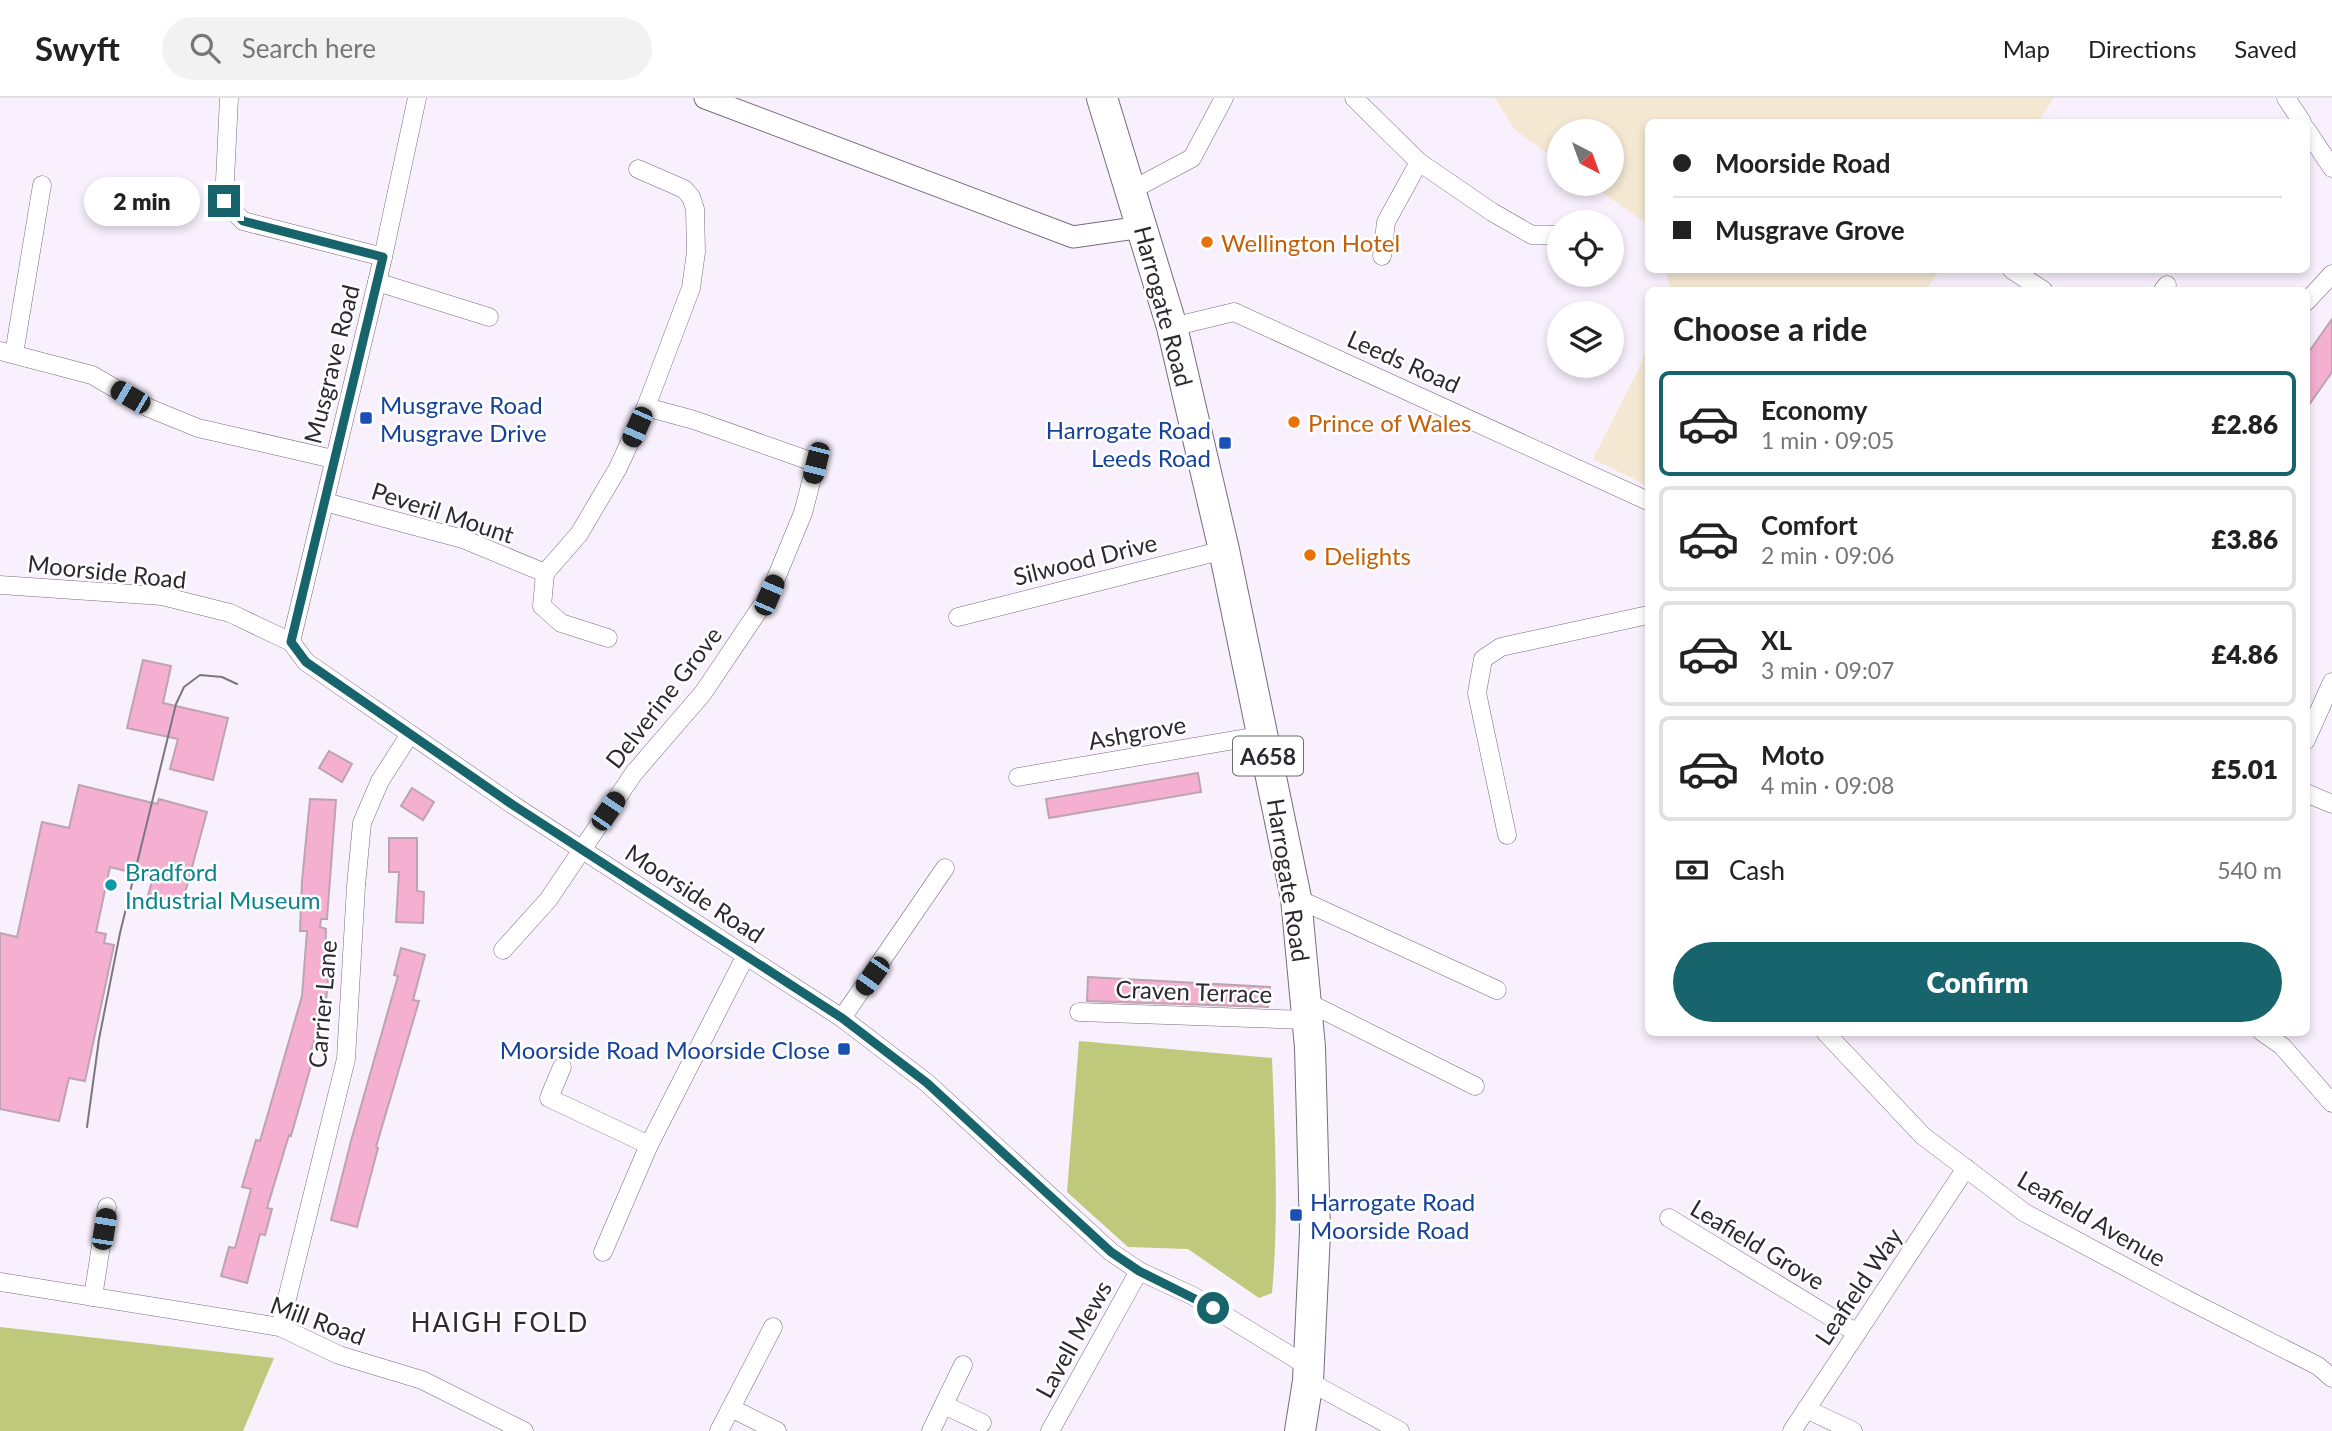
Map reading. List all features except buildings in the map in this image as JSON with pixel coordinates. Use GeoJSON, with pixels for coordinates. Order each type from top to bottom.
{"type":"FeatureCollection","features":[{"type":"Feature","properties":{"kind":"highway","name":"Harrogate Road"},"geometry":{"type":"LineString","coordinates":[[1102,98],[1171,327],[1224,550],[1296,898],[1307,1011],[1315,1232],[1308,1374],[1300,1431]]}},
{"type":"Feature","properties":{"kind":"street"},"geometry":{"type":"LineString","coordinates":[[229,98],[224,201],[243,221],[383,257]]}},
{"type":"Feature","properties":{"kind":"street","name":"Musgrave Road"},"geometry":{"type":"LineString","coordinates":[[291,642],[383,257],[417,98]]}},
{"type":"Feature","properties":{"kind":"street"},"geometry":{"type":"LineString","coordinates":[[705,98],[1073,237],[1142,227]]}},
{"type":"Feature","properties":{"kind":"street"},"geometry":{"type":"LineString","coordinates":[[1130,191],[1192,158],[1224,98]]}},
{"type":"Feature","properties":{"kind":"street"},"geometry":{"type":"LineString","coordinates":[[1354,98],[1419,162],[1492,212],[1532,235],[1547,235]]}},
{"type":"Feature","properties":{"kind":"street"},"geometry":{"type":"LineString","coordinates":[[2286,98],[2300,119]]}},
{"type":"Feature","properties":{"kind":"street"},"geometry":{"type":"LineString","coordinates":[[2310,135],[2332,168]]}},
{"type":"Feature","properties":{"kind":"street"},"geometry":{"type":"LineString","coordinates":[[1382,256],[1386,222],[1419,162]]}},
{"type":"Feature","properties":{"kind":"street"},"geometry":{"type":"LineString","coordinates":[[608,638],[561,623],[542,606],[545,573],[579,534],[618,468],[646,407],[691,288],[695,253],[695,209],[691,197],[684,189],[638,169]]}},
{"type":"Feature","properties":{"kind":"street"},"geometry":{"type":"LineString","coordinates":[[42,185],[7,353],[92,375],[149,408],[198,428],[333,459]]}},
{"type":"Feature","properties":{"kind":"street"},"geometry":{"type":"LineString","coordinates":[[2017,273],[2038,287]]}},
{"type":"Feature","properties":{"kind":"street"},"geometry":{"type":"LineString","coordinates":[[2310,298],[2332,274]]}},
{"type":"Feature","properties":{"kind":"street"},"geometry":{"type":"LineString","coordinates":[[377,282],[489,317]]}},
{"type":"Feature","properties":{"kind":"street","name":"Leeds Road"},"geometry":{"type":"LineString","coordinates":[[1171,327],[1234,312],[1645,500]]}},
{"type":"Feature","properties":{"kind":"street","name":"Delverine Grove"},"geometry":{"type":"LineString","coordinates":[[582,849],[634,772],[703,694],[769,595],[803,513],[816,463],[694,420],[646,407]]}},
{"type":"Feature","properties":{"kind":"street","name":"Peveril Mount"},"geometry":{"type":"LineString","coordinates":[[325,502],[463,539],[545,573]]}},
{"type":"Feature","properties":{"kind":"street","name":"Silwood Drive"},"geometry":{"type":"LineString","coordinates":[[958,617],[1224,550]]}},
{"type":"Feature","properties":{"kind":"street","name":"Moorside Road"},"geometry":{"type":"LineString","coordinates":[[0,585],[162,596],[230,613],[291,642],[306,662],[513,805],[842,1018],[927,1083],[1111,1252],[1139,1271],[1193,1296],[1308,1374],[1399,1431]]}},
{"type":"Feature","properties":{"kind":"street"},"geometry":{"type":"LineString","coordinates":[[1507,835],[1477,693],[1483,660],[1501,647],[1645,616]]}},
{"type":"Feature","properties":{"kind":"street"},"geometry":{"type":"LineString","coordinates":[[2310,731],[2332,682]]}},
{"type":"Feature","properties":{"kind":"street","name":"Carrier Lane"},"geometry":{"type":"LineString","coordinates":[[280,1326],[345,1059],[362,823],[380,781],[410,734]]}},
{"type":"Feature","properties":{"kind":"street","name":"Ashgrove"},"geometry":{"type":"LineString","coordinates":[[1018,777],[1264,735]]}},
{"type":"Feature","properties":{"kind":"street"},"geometry":{"type":"LineString","coordinates":[[2310,795],[2332,804]]}},
{"type":"Feature","properties":{"kind":"street"},"geometry":{"type":"LineString","coordinates":[[503,950],[548,900],[582,849]]}},
{"type":"Feature","properties":{"kind":"street"},"geometry":{"type":"LineString","coordinates":[[842,1018],[945,868]]}},
{"type":"Feature","properties":{"kind":"street"},"geometry":{"type":"LineString","coordinates":[[1296,898],[1497,990]]}},
{"type":"Feature","properties":{"kind":"street"},"geometry":{"type":"LineString","coordinates":[[603,1252],[649,1145],[746,956]]}},
{"type":"Feature","properties":{"kind":"street"},"geometry":{"type":"LineString","coordinates":[[1307,1011],[1475,1086]]}},
{"type":"Feature","properties":{"kind":"street","name":"Craven Terrace"},"geometry":{"type":"LineString","coordinates":[[1079,1012],[1307,1011]]}},
{"type":"Feature","properties":{"kind":"street","name":"Leafield Avenue"},"geometry":{"type":"LineString","coordinates":[[1829,1036],[1923,1136],[2025,1213],[2318,1366],[2332,1378]]}},
{"type":"Feature","properties":{"kind":"street"},"geometry":{"type":"LineString","coordinates":[[2268,1036],[2282,1045],[2332,1102]]}},
{"type":"Feature","properties":{"kind":"street"},"geometry":{"type":"LineString","coordinates":[[562,1066],[549,1098],[649,1145]]}},
{"type":"Feature","properties":{"kind":"street","name":"Leafield Way"},"geometry":{"type":"LineString","coordinates":[[1792,1431],[1966,1168]]}},
{"type":"Feature","properties":{"kind":"street"},"geometry":{"type":"LineString","coordinates":[[93,1297],[107,1207]]}},
{"type":"Feature","properties":{"kind":"street","name":"Leafield Grove"},"geometry":{"type":"LineString","coordinates":[[1669,1218],[1857,1333]]}},
{"type":"Feature","properties":{"kind":"street","name":"Lavell Mews"},"geometry":{"type":"LineString","coordinates":[[1050,1431],[1139,1271]]}},
{"type":"Feature","properties":{"kind":"street","name":"Mill Road"},"geometry":{"type":"LineString","coordinates":[[0,1282],[280,1326],[340,1355],[422,1380],[496,1424],[524,1431]]}},
{"type":"Feature","properties":{"kind":"street"},"geometry":{"type":"LineString","coordinates":[[719,1431],[773,1327]]}},
{"type":"Feature","properties":{"kind":"street"},"geometry":{"type":"LineString","coordinates":[[930,1431],[963,1365]]}},
{"type":"Feature","properties":{"kind":"street"},"geometry":{"type":"LineString","coordinates":[[944,1405],[982,1423]]}},
{"type":"Feature","properties":{"kind":"street"},"geometry":{"type":"LineString","coordinates":[[731,1408],[777,1431]]}},
{"type":"Feature","properties":{"kind":"street"},"geometry":{"type":"LineString","coordinates":[[1806,1409],[1853,1431]]}},
{"type":"Feature","properties":{"kind":"shaded area"},"geometry":{"type":"Polygon","coordinates":[[[1495,98],[2054,98],[2040,119],[1645,119],[1645,223],[1608,196],[1624,196],[1624,119],[1547,119],[1547,153],[1515,130],[1495,98]]]}},
{"type":"Feature","properties":{"kind":"shaded area"},"geometry":{"type":"Polygon","coordinates":[[[1667,273],[1938,273],[1928,287],[1668,287],[1667,273]]]}},
{"type":"Feature","properties":{"kind":"shaded area"},"geometry":{"type":"Polygon","coordinates":[[[1645,352],[1645,485],[1593,459],[1645,352]]]}},
{"type":"Feature","properties":{"kind":"green space"},"geometry":{"type":"Polygon","coordinates":[[[1079,1041],[1272,1058],[1276,1205],[1272,1293],[1259,1298],[1188,1249],[1128,1247],[1067,1192],[1079,1041]]]}},
{"type":"Feature","properties":{"kind":"green space"},"geometry":{"type":"Polygon","coordinates":[[[0,1327],[274,1358],[243,1431],[0,1431],[0,1327]]]}},
{"type":"Feature","properties":{"kind":"tram line"},"geometry":{"type":"LineString","coordinates":[[87,1127],[99,1039],[120,933],[176,704],[184,687],[200,675],[222,677],[237,684]]}},
{"type":"Feature","properties":{"kind":"place","name":"Wellington Hotel"},"geometry":{"type":"Point","coordinates":[1207,242]}},
{"type":"Feature","properties":{"kind":"place","name":"Musgrave Road Musgrave Drive"},"geometry":{"type":"Point","coordinates":[366,418]}},
{"type":"Feature","properties":{"kind":"place","name":"Prince of Wales"},"geometry":{"type":"Point","coordinates":[1294,422]}},
{"type":"Feature","properties":{"kind":"place","name":"Harrogate Road Leeds Road"},"geometry":{"type":"Point","coordinates":[1225,443]}},
{"type":"Feature","properties":{"kind":"place","name":"Delights"},"geometry":{"type":"Point","coordinates":[1310,555]}},
{"type":"Feature","properties":{"kind":"place","name":"Bradford Industrial Museum"},"geometry":{"type":"Point","coordinates":[111,885]}},
{"type":"Feature","properties":{"kind":"place","name":"Moorside Road Moorside Close"},"geometry":{"type":"Point","coordinates":[844,1049]}},
{"type":"Feature","properties":{"kind":"place","name":"Harrogate Road Moorside Road"},"geometry":{"type":"Point","coordinates":[1296,1215]}},
{"type":"Feature","properties":{"kind":"district","name":"HAIGH FOLD"},"geometry":{"type":"Point","coordinates":[500,1322]}},
{"type":"Feature","properties":{"kind":"route"},"geometry":{"type":"LineString","coordinates":[[224,201],[243,221],[383,257],[291,642],[306,662],[513,805],[842,1018],[927,1083],[1111,1252],[1139,1271],[1213,1308]]}}]}
